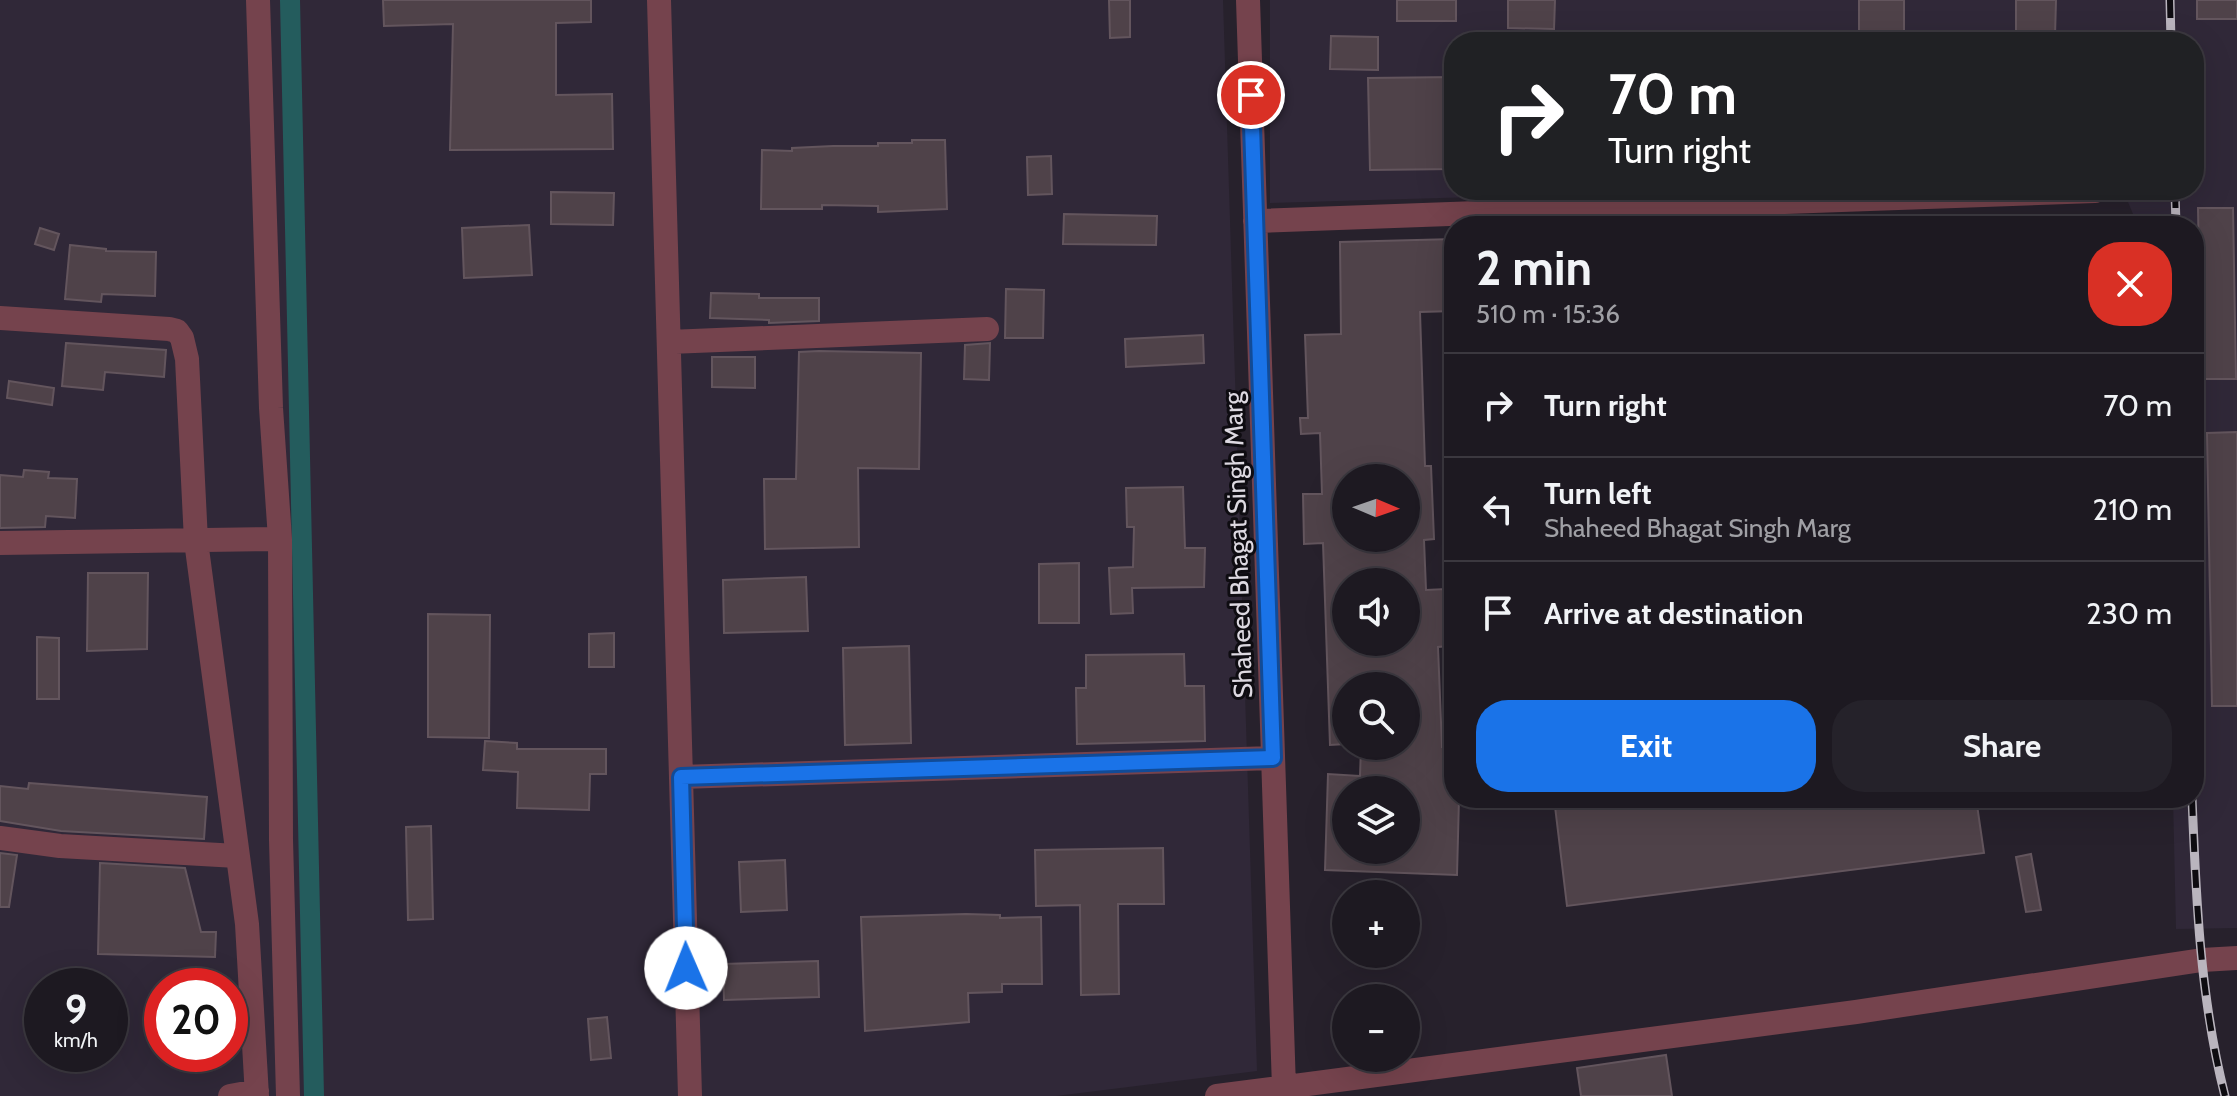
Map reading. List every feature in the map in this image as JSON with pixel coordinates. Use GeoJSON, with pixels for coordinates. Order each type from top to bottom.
{"type":"FeatureCollection","features":[{"type":"Feature","properties":{"kind":"street"},"geometry":{"type":"LineString","coordinates":[[258,0],[271,408],[280,539],[281,840],[288,1096]]}},
{"type":"Feature","properties":{"kind":"street"},"geometry":{"type":"LineString","coordinates":[[659,0],[690,1096]]}},
{"type":"Feature","properties":{"kind":"street","name":"Shaheed Bhagat Singh Marg"},"geometry":{"type":"LineString","coordinates":[[1248,0],[1284,1088]]}},
{"type":"Feature","properties":{"kind":"street"},"geometry":{"type":"LineString","coordinates":[[1255,221],[1843,200]]}},
{"type":"Feature","properties":{"kind":"street"},"geometry":{"type":"LineString","coordinates":[[0,318],[177,331],[182,338],[187,359],[196,541],[247,924],[257,1094],[230,1096]]}},
{"type":"Feature","properties":{"kind":"street"},"geometry":{"type":"LineString","coordinates":[[669,342],[987,329]]}},
{"type":"Feature","properties":{"kind":"street"},"geometry":{"type":"LineString","coordinates":[[0,543],[280,539]]}},
{"type":"Feature","properties":{"kind":"street"},"geometry":{"type":"LineString","coordinates":[[681,777],[1273,758]]}},
{"type":"Feature","properties":{"kind":"street"},"geometry":{"type":"LineString","coordinates":[[0,838],[60,846],[237,856]]}},
{"type":"Feature","properties":{"kind":"street"},"geometry":{"type":"LineString","coordinates":[[1217,1096],[1841,1014],[2202,960],[2237,958]]}},
{"type":"Feature","properties":{"kind":"shaded area"},"geometry":{"type":"Polygon","coordinates":[[[0,0],[1223,0],[1257,1071],[1056,1096],[0,1096],[0,0]]]}},
{"type":"Feature","properties":{"kind":"shaded area"},"geometry":{"type":"Polygon","coordinates":[[[1270,0],[2237,0],[2237,928],[2176,929],[2173,808],[2204,808],[2204,216],[2134,216],[2127,200],[2204,200],[2204,32],[1444,32],[1444,198],[1270,203],[1270,0]]]}},
{"type":"Feature","properties":{"kind":"building"},"geometry":{"type":"Polygon","coordinates":[[[383,0],[591,0],[591,22],[556,23],[556,95],[612,94],[613,149],[450,150],[453,24],[384,26],[383,0]]]}},
{"type":"Feature","properties":{"kind":"building"},"geometry":{"type":"Polygon","coordinates":[[[1109,0],[1130,0],[1130,37],[1110,38],[1109,0]]]}},
{"type":"Feature","properties":{"kind":"building"},"geometry":{"type":"Polygon","coordinates":[[[1397,0],[1456,0],[1456,21],[1397,21],[1397,0]]]}},
{"type":"Feature","properties":{"kind":"building"},"geometry":{"type":"Polygon","coordinates":[[[1508,0],[1555,0],[1554,29],[1508,28],[1508,0]]]}},
{"type":"Feature","properties":{"kind":"building"},"geometry":{"type":"Polygon","coordinates":[[[1859,0],[1904,0],[1904,32],[1859,32],[1859,0]]]}},
{"type":"Feature","properties":{"kind":"building"},"geometry":{"type":"Polygon","coordinates":[[[2016,0],[2056,0],[2055,32],[2016,32],[2016,0]]]}},
{"type":"Feature","properties":{"kind":"building"},"geometry":{"type":"Polygon","coordinates":[[[2197,0],[2237,0],[2237,19],[2197,19],[2197,0]]]}},
{"type":"Feature","properties":{"kind":"building"},"geometry":{"type":"Polygon","coordinates":[[[1331,36],[1378,37],[1378,70],[1330,69],[1331,36]]]}},
{"type":"Feature","properties":{"kind":"building"},"geometry":{"type":"Polygon","coordinates":[[[1444,77],[1444,169],[1370,170],[1368,78],[1444,77]]]}},
{"type":"Feature","properties":{"kind":"building"},"geometry":{"type":"Polygon","coordinates":[[[912,140],[945,140],[947,209],[878,212],[878,206],[822,205],[822,209],[761,209],[762,150],[878,146],[878,143],[912,143],[912,140]]]}},
{"type":"Feature","properties":{"kind":"building"},"geometry":{"type":"Polygon","coordinates":[[[1051,156],[1052,194],[1028,195],[1027,157],[1051,156]]]}},
{"type":"Feature","properties":{"kind":"building"},"geometry":{"type":"Polygon","coordinates":[[[551,192],[614,193],[613,225],[551,224],[551,192]]]}},
{"type":"Feature","properties":{"kind":"building"},"geometry":{"type":"Polygon","coordinates":[[[2198,208],[2233,208],[2236,379],[2204,379],[2204,216],[2198,216],[2198,208]]]}},
{"type":"Feature","properties":{"kind":"building"},"geometry":{"type":"Polygon","coordinates":[[[1064,214],[1157,216],[1156,245],[1063,244],[1064,214]]]}},
{"type":"Feature","properties":{"kind":"building"},"geometry":{"type":"Polygon","coordinates":[[[529,225],[532,275],[464,278],[462,228],[529,225]]]}},
{"type":"Feature","properties":{"kind":"building"},"geometry":{"type":"Polygon","coordinates":[[[40,228],[59,234],[54,250],[35,244],[40,228]]]}},
{"type":"Feature","properties":{"kind":"building"},"geometry":{"type":"Polygon","coordinates":[[[1444,239],[1444,311],[1420,312],[1425,466],[1431,466],[1434,539],[1424,540],[1426,590],[1444,589],[1444,646],[1438,647],[1444,808],[1459,808],[1457,875],[1325,870],[1328,774],[1360,776],[1361,760],[1420,760],[1420,672],[1332,672],[1330,745],[1323,543],[1304,544],[1303,494],[1322,494],[1320,433],[1301,434],[1300,418],[1308,418],[1305,335],[1341,334],[1340,242],[1444,239]]]}},
{"type":"Feature","properties":{"kind":"building"},"geometry":{"type":"Polygon","coordinates":[[[70,245],[106,251],[156,252],[155,296],[102,294],[101,302],[65,299],[70,245]]]}},
{"type":"Feature","properties":{"kind":"building"},"geometry":{"type":"Polygon","coordinates":[[[1006,289],[1044,290],[1043,338],[1005,338],[1006,289]]]}},
{"type":"Feature","properties":{"kind":"building"},"geometry":{"type":"Polygon","coordinates":[[[711,293],[759,294],[759,298],[819,298],[819,321],[769,323],[769,320],[710,318],[711,293]]]}},
{"type":"Feature","properties":{"kind":"building"},"geometry":{"type":"Polygon","coordinates":[[[1203,335],[1204,363],[1126,367],[1125,339],[1203,335]]]}},
{"type":"Feature","properties":{"kind":"building"},"geometry":{"type":"Polygon","coordinates":[[[66,343],[166,350],[164,377],[105,372],[103,390],[62,386],[66,343]]]}},
{"type":"Feature","properties":{"kind":"building"},"geometry":{"type":"Polygon","coordinates":[[[990,343],[989,380],[964,379],[965,345],[990,343]]]}},
{"type":"Feature","properties":{"kind":"building"},"geometry":{"type":"Polygon","coordinates":[[[799,352],[921,353],[919,469],[858,468],[859,547],[765,549],[764,479],[796,479],[799,352]]]}},
{"type":"Feature","properties":{"kind":"building"},"geometry":{"type":"Polygon","coordinates":[[[712,357],[755,357],[755,388],[712,387],[712,357]]]}},
{"type":"Feature","properties":{"kind":"building"},"geometry":{"type":"Polygon","coordinates":[[[9,381],[54,388],[52,405],[7,398],[9,381]]]}},
{"type":"Feature","properties":{"kind":"building"},"geometry":{"type":"Polygon","coordinates":[[[2237,432],[2237,706],[2212,706],[2207,433],[2237,432]]]}},
{"type":"Feature","properties":{"kind":"building"},"geometry":{"type":"Polygon","coordinates":[[[24,470],[49,472],[48,478],[77,479],[75,518],[46,516],[45,527],[0,528],[0,475],[23,477],[24,470]]]}},
{"type":"Feature","properties":{"kind":"building"},"geometry":{"type":"Polygon","coordinates":[[[1183,487],[1185,548],[1205,548],[1204,587],[1132,588],[1133,613],[1111,614],[1109,568],[1133,567],[1134,527],[1127,527],[1126,488],[1183,487]]]}},
{"type":"Feature","properties":{"kind":"building"},"geometry":{"type":"Polygon","coordinates":[[[1079,563],[1079,623],[1039,623],[1039,564],[1079,563]]]}},
{"type":"Feature","properties":{"kind":"building"},"geometry":{"type":"Polygon","coordinates":[[[88,573],[148,573],[147,649],[87,651],[88,573]]]}},
{"type":"Feature","properties":{"kind":"building"},"geometry":{"type":"Polygon","coordinates":[[[806,577],[808,631],[724,633],[723,580],[806,577]]]}},
{"type":"Feature","properties":{"kind":"building"},"geometry":{"type":"Polygon","coordinates":[[[428,614],[490,615],[489,738],[428,737],[428,614]]]}},
{"type":"Feature","properties":{"kind":"building"},"geometry":{"type":"Polygon","coordinates":[[[614,633],[614,667],[589,667],[589,634],[614,633]]]}},
{"type":"Feature","properties":{"kind":"building"},"geometry":{"type":"Polygon","coordinates":[[[37,637],[59,638],[59,699],[37,699],[37,637]]]}},
{"type":"Feature","properties":{"kind":"building"},"geometry":{"type":"Polygon","coordinates":[[[909,646],[911,743],[845,745],[843,648],[909,646]]]}},
{"type":"Feature","properties":{"kind":"building"},"geometry":{"type":"Polygon","coordinates":[[[1184,654],[1185,686],[1204,686],[1205,741],[1077,744],[1076,688],[1086,688],[1086,655],[1184,654]]]}},
{"type":"Feature","properties":{"kind":"building"},"geometry":{"type":"Polygon","coordinates":[[[485,741],[517,743],[517,749],[606,749],[606,774],[590,774],[589,810],[517,808],[518,772],[483,770],[485,741]]]}},
{"type":"Feature","properties":{"kind":"building"},"geometry":{"type":"Polygon","coordinates":[[[29,783],[207,797],[204,839],[61,831],[0,821],[0,786],[28,789],[29,783]]]}},
{"type":"Feature","properties":{"kind":"building"},"geometry":{"type":"Polygon","coordinates":[[[1555,808],[1977,808],[1984,853],[1567,906],[1555,808]]]}},
{"type":"Feature","properties":{"kind":"building"},"geometry":{"type":"Polygon","coordinates":[[[431,826],[433,919],[408,920],[406,827],[431,826]]]}},
{"type":"Feature","properties":{"kind":"building"},"geometry":{"type":"Polygon","coordinates":[[[1163,848],[1164,904],[1118,904],[1119,994],[1081,995],[1080,905],[1036,906],[1035,850],[1163,848]]]}},
{"type":"Feature","properties":{"kind":"building"},"geometry":{"type":"Polygon","coordinates":[[[0,853],[17,855],[9,907],[0,907],[0,853]]]}},
{"type":"Feature","properties":{"kind":"building"},"geometry":{"type":"Polygon","coordinates":[[[2031,854],[2041,910],[2026,912],[2016,857],[2031,854]]]}},
{"type":"Feature","properties":{"kind":"building"},"geometry":{"type":"Polygon","coordinates":[[[785,860],[787,910],[741,912],[739,862],[785,860]]]}},
{"type":"Feature","properties":{"kind":"building"},"geometry":{"type":"Polygon","coordinates":[[[100,863],[185,868],[201,932],[216,932],[215,957],[98,954],[100,863]]]}},
{"type":"Feature","properties":{"kind":"building"},"geometry":{"type":"Polygon","coordinates":[[[1000,915],[1000,918],[1041,917],[1042,984],[1002,984],[1002,992],[968,993],[969,1022],[865,1031],[861,917],[1000,915]]]}},
{"type":"Feature","properties":{"kind":"building"},"geometry":{"type":"Polygon","coordinates":[[[818,961],[819,997],[724,1000],[723,964],[818,961]]]}},
{"type":"Feature","properties":{"kind":"building"},"geometry":{"type":"Polygon","coordinates":[[[607,1017],[611,1058],[591,1060],[588,1019],[607,1017]]]}},
{"type":"Feature","properties":{"kind":"building"},"geometry":{"type":"Polygon","coordinates":[[[1666,1055],[1672,1096],[1581,1096],[1577,1068],[1666,1055]]]}},
{"type":"Feature","properties":{"kind":"waterway"},"geometry":{"type":"LineString","coordinates":[[290,0],[314,1096]]}},
{"type":"Feature","properties":{"kind":"railway"},"geometry":{"type":"LineString","coordinates":[[2170,0],[2171,32]]}},
{"type":"Feature","properties":{"kind":"railway"},"geometry":{"type":"LineString","coordinates":[[2175,200],[2176,216]]}},
{"type":"Feature","properties":{"kind":"railway"},"geometry":{"type":"LineString","coordinates":[[2193,808],[2205,985],[2225,1096]]}},
{"type":"Feature","properties":{"kind":"route"},"geometry":{"type":"LineString","coordinates":[[686,968],[681,777],[1273,758],[1251,95]]}}]}
